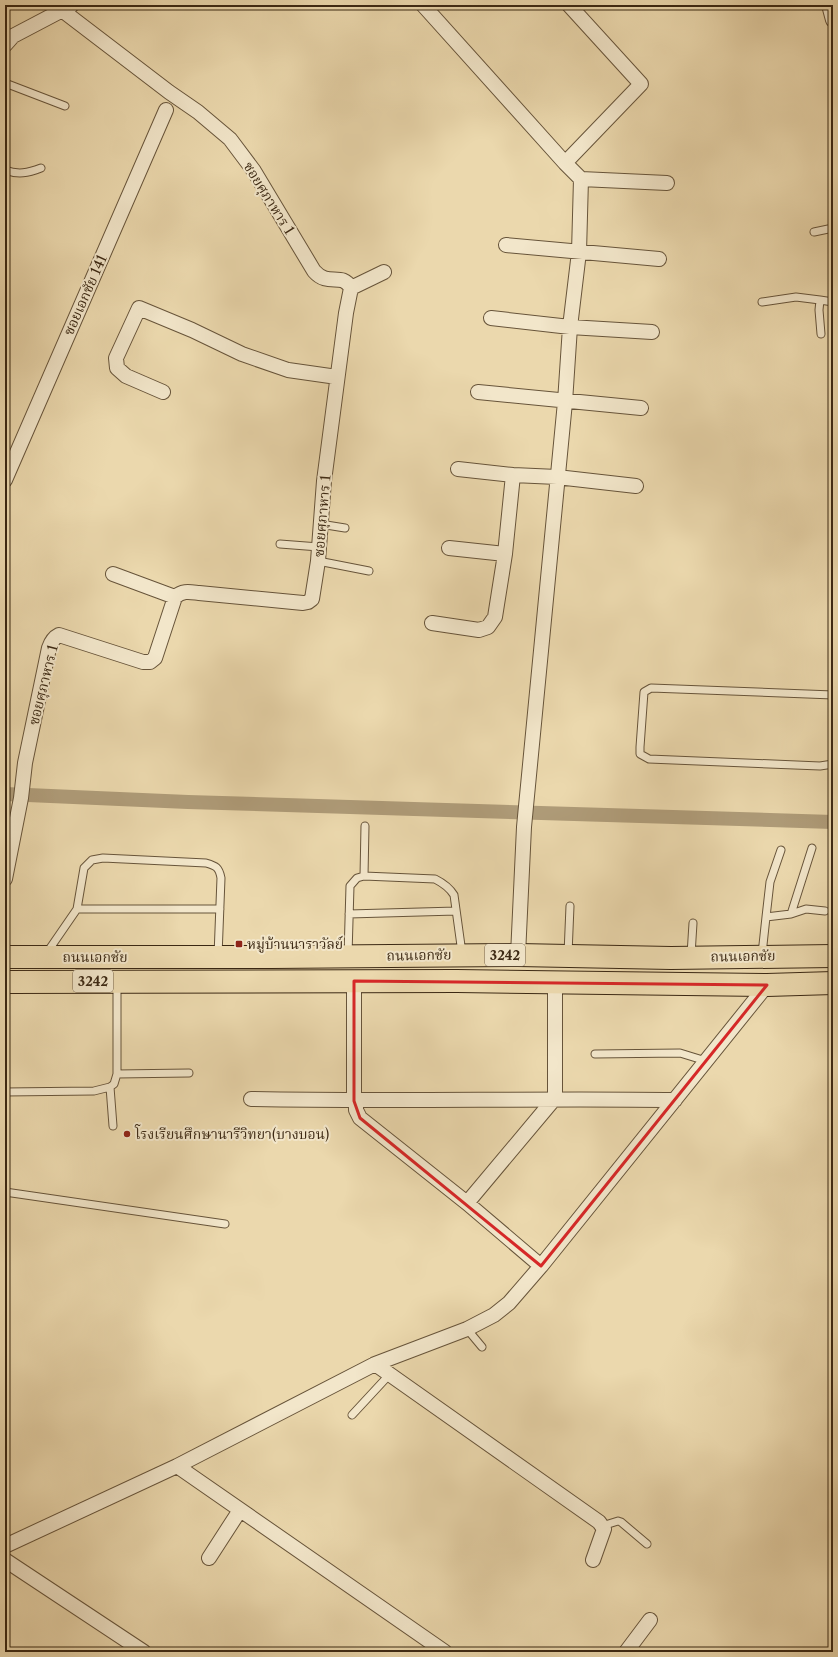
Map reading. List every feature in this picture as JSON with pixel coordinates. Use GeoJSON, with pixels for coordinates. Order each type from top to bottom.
{"type":"FeatureCollection","features":[{"type":"Feature","properties":{"kind":"main road","name":"ถนนเอกชัย"},"geometry":{"type":"LineString","coordinates":[[5,957],[518,955],[671,958],[770,956],[832,952]]}},
{"type":"Feature","properties":{"kind":"main road"},"geometry":{"type":"LineString","coordinates":[[767,985],[770,956]]}},
{"type":"Feature","properties":{"kind":"main road","name":"ถนนเอกชัย"},"geometry":{"type":"LineString","coordinates":[[5,982],[354,981],[767,985],[833,983]]}},
{"type":"Feature","properties":{"kind":"street"},"geometry":{"type":"LineString","coordinates":[[423,5],[581,179],[579,252],[570,327],[565,402],[524,827],[518,955]]}},
{"type":"Feature","properties":{"kind":"street"},"geometry":{"type":"LineString","coordinates":[[566,163],[641,84],[569,5]]}},
{"type":"Feature","properties":{"kind":"street"},"geometry":{"type":"LineString","coordinates":[[829,5],[833,20]]}},
{"type":"Feature","properties":{"kind":"street"},"geometry":{"type":"LineString","coordinates":[[5,45],[13,36],[67,8]]}},
{"type":"Feature","properties":{"kind":"street","name":"ซอยศุภาหาร 1"},"geometry":{"type":"LineString","coordinates":[[5,879],[21,798],[25,763],[50,648],[55,637],[59,635],[143,662],[150,662],[155,658],[175,597],[185,592],[308,602],[312,599],[318,561],[320,524],[346,313],[351,288],[348,283],[342,279],[326,280],[318,276],[254,171],[230,139],[198,112],[168,92],[67,8]]}},
{"type":"Feature","properties":{"kind":"street","name":"ซอยเอกชัย 141"},"geometry":{"type":"LineString","coordinates":[[5,480],[166,110]]}},
{"type":"Feature","properties":{"kind":"street"},"geometry":{"type":"LineString","coordinates":[[581,179],[667,182]]}},
{"type":"Feature","properties":{"kind":"street"},"geometry":{"type":"LineString","coordinates":[[506,245],[659,259]]}},
{"type":"Feature","properties":{"kind":"street"},"geometry":{"type":"LineString","coordinates":[[351,288],[384,272]]}},
{"type":"Feature","properties":{"kind":"street"},"geometry":{"type":"LineString","coordinates":[[163,392],[126,376],[117,368],[116,358],[139,308],[192,330],[237,352],[288,370],[338,377]]}},
{"type":"Feature","properties":{"kind":"street"},"geometry":{"type":"LineString","coordinates":[[491,318],[570,327],[652,332]]}},
{"type":"Feature","properties":{"kind":"street"},"geometry":{"type":"LineString","coordinates":[[478,392],[565,402],[641,408]]}},
{"type":"Feature","properties":{"kind":"street"},"geometry":{"type":"LineString","coordinates":[[458,469],[513,475],[557,477],[636,486]]}},
{"type":"Feature","properties":{"kind":"street"},"geometry":{"type":"LineString","coordinates":[[432,623],[479,630],[488,627],[495,617],[505,554],[513,475]]}},
{"type":"Feature","properties":{"kind":"street"},"geometry":{"type":"LineString","coordinates":[[449,548],[505,554]]}},
{"type":"Feature","properties":{"kind":"street"},"geometry":{"type":"LineString","coordinates":[[113,574],[175,597]]}},
{"type":"Feature","properties":{"kind":"street"},"geometry":{"type":"LineString","coordinates":[[354,981],[355,1101],[356,1110],[360,1118],[467,1203],[541,1266]]}},
{"type":"Feature","properties":{"kind":"street"},"geometry":{"type":"LineString","coordinates":[[467,1203],[555,1098],[555,983]]}},
{"type":"Feature","properties":{"kind":"street"},"geometry":{"type":"LineString","coordinates":[[5,1546],[177,1466],[376,1364],[466,1329],[494,1315],[509,1303],[541,1266],[767,985]]}},
{"type":"Feature","properties":{"kind":"street"},"geometry":{"type":"LineString","coordinates":[[251,1099],[355,1101],[555,1098],[675,1100]]}},
{"type":"Feature","properties":{"kind":"street"},"geometry":{"type":"LineString","coordinates":[[376,1364],[602,1526],[604,1529],[603,1534],[593,1560]]}},
{"type":"Feature","properties":{"kind":"street"},"geometry":{"type":"LineString","coordinates":[[177,1466],[445,1652]]}},
{"type":"Feature","properties":{"kind":"street"},"geometry":{"type":"LineString","coordinates":[[209,1558],[240,1510]]}},
{"type":"Feature","properties":{"kind":"street"},"geometry":{"type":"LineString","coordinates":[[5,1560],[144,1652]]}},
{"type":"Feature","properties":{"kind":"street"},"geometry":{"type":"LineString","coordinates":[[626,1652],[650,1620]]}},
{"type":"Feature","properties":{"kind":"lane"},"geometry":{"type":"LineString","coordinates":[[5,83],[65,106]]}},
{"type":"Feature","properties":{"kind":"lane"},"geometry":{"type":"LineString","coordinates":[[5,170],[19,174],[41,168]]}},
{"type":"Feature","properties":{"kind":"lane"},"geometry":{"type":"LineString","coordinates":[[814,232],[833,228]]}},
{"type":"Feature","properties":{"kind":"lane"},"geometry":{"type":"LineString","coordinates":[[762,302],[796,297],[833,302]]}},
{"type":"Feature","properties":{"kind":"lane"},"geometry":{"type":"LineString","coordinates":[[820,300],[819,317],[821,334]]}},
{"type":"Feature","properties":{"kind":"lane"},"geometry":{"type":"LineString","coordinates":[[320,524],[345,528]]}},
{"type":"Feature","properties":{"kind":"lane"},"geometry":{"type":"LineString","coordinates":[[280,544],[319,547]]}},
{"type":"Feature","properties":{"kind":"lane"},"geometry":{"type":"LineString","coordinates":[[318,561],[369,571]]}},
{"type":"Feature","properties":{"kind":"lane"},"geometry":{"type":"LineString","coordinates":[[833,695],[651,688],[644,692],[640,747],[640,754],[649,759],[820,766],[833,764]]}},
{"type":"Feature","properties":{"kind":"lane"},"geometry":{"type":"LineString","coordinates":[[364,826],[364,876]]}},
{"type":"Feature","properties":{"kind":"lane"},"geometry":{"type":"LineString","coordinates":[[790,914],[812,848]]}},
{"type":"Feature","properties":{"kind":"lane"},"geometry":{"type":"LineString","coordinates":[[770,956],[766,917],[770,882],[781,850]]}},
{"type":"Feature","properties":{"kind":"lane"},"geometry":{"type":"LineString","coordinates":[[44,957],[77,909],[84,868],[92,860],[103,858],[206,863],[218,867],[220,869],[221,878],[218,956]]}},
{"type":"Feature","properties":{"kind":"lane"},"geometry":{"type":"LineString","coordinates":[[348,956],[350,886],[357,878],[364,876],[435,879],[449,888],[454,895],[462,955]]}},
{"type":"Feature","properties":{"kind":"lane"},"geometry":{"type":"LineString","coordinates":[[568,956],[570,906]]}},
{"type":"Feature","properties":{"kind":"lane"},"geometry":{"type":"LineString","coordinates":[[77,909],[220,909]]}},
{"type":"Feature","properties":{"kind":"lane"},"geometry":{"type":"LineString","coordinates":[[766,917],[790,914],[806,909],[825,911]]}},
{"type":"Feature","properties":{"kind":"lane"},"geometry":{"type":"LineString","coordinates":[[349,914],[456,911]]}},
{"type":"Feature","properties":{"kind":"lane"},"geometry":{"type":"LineString","coordinates":[[690,957],[693,923]]}},
{"type":"Feature","properties":{"kind":"lane"},"geometry":{"type":"LineString","coordinates":[[5,1092],[94,1091],[110,1087],[114,1084],[117,1074],[117,981]]}},
{"type":"Feature","properties":{"kind":"lane"},"geometry":{"type":"LineString","coordinates":[[595,1054],[680,1053],[706,1061]]}},
{"type":"Feature","properties":{"kind":"lane"},"geometry":{"type":"LineString","coordinates":[[117,1074],[189,1073]]}},
{"type":"Feature","properties":{"kind":"lane"},"geometry":{"type":"LineString","coordinates":[[110,1087],[114,1126]]}},
{"type":"Feature","properties":{"kind":"lane"},"geometry":{"type":"LineString","coordinates":[[5,1192],[225,1224]]}},
{"type":"Feature","properties":{"kind":"lane"},"geometry":{"type":"LineString","coordinates":[[466,1329],[482,1347]]}},
{"type":"Feature","properties":{"kind":"lane"},"geometry":{"type":"LineString","coordinates":[[352,1415],[390,1374]]}},
{"type":"Feature","properties":{"kind":"lane"},"geometry":{"type":"LineString","coordinates":[[602,1526],[618,1521],[621,1522],[647,1544]]}},
{"type":"Feature","properties":{"kind":"highlighted area"},"geometry":{"type":"Polygon","coordinates":[[[354,981],[767,985],[541,1266],[360,1118],[354,1101],[354,981]]]}},
{"type":"Feature","properties":{"kind":"waterway"},"geometry":{"type":"LineString","coordinates":[[5,794],[188,802],[833,822]]}},
{"type":"Feature","properties":{"kind":"place","name":"หมู่บ้านนาราวัลย์"},"geometry":{"type":"Point","coordinates":[239,944]}},
{"type":"Feature","properties":{"kind":"place","name":"โรงเรียนศึกษานารีวิทยา(บางบอน)"},"geometry":{"type":"Point","coordinates":[127,1134]}}]}
